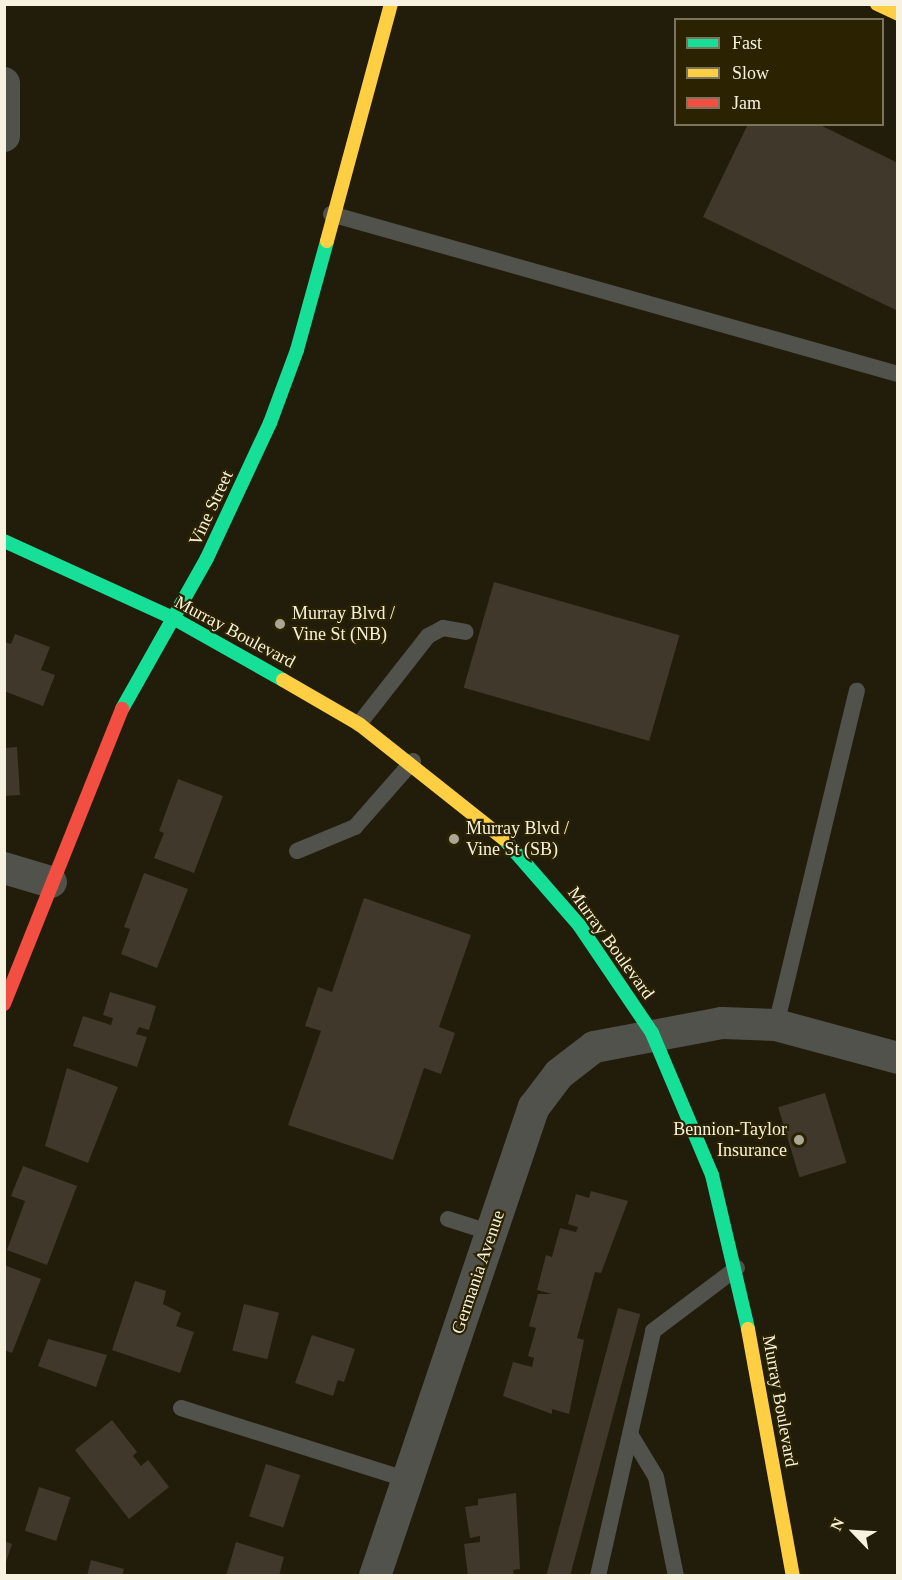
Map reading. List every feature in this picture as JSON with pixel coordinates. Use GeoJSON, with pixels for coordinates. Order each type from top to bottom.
{"type":"FeatureCollection","features":[{"type":"Feature","properties":{"kind":"main road","name":"Vine Street"},"geometry":{"type":"LineString","coordinates":[[4,1004],[116,720],[213,546],[270,423],[297,350],[331,214],[391,4]]}},
{"type":"Feature","properties":{"kind":"main road"},"geometry":{"type":"LineString","coordinates":[[877,4],[897,14]]}},
{"type":"Feature","properties":{"kind":"main road","name":"Murray Boulevard"},"geometry":{"type":"LineString","coordinates":[[4,541],[173,618],[359,724],[413,760],[482,817],[536,871],[620,981],[652,1034],[712,1174],[738,1268],[793,1575]]}},
{"type":"Feature","properties":{"kind":"street"},"geometry":{"type":"LineString","coordinates":[[4,83],[4,136]]}},
{"type":"Feature","properties":{"kind":"street"},"geometry":{"type":"LineString","coordinates":[[4,868],[51,882]]}},
{"type":"Feature","properties":{"kind":"street","name":"Germania Avenue"},"geometry":{"type":"LineString","coordinates":[[375,1575],[534,1107],[548,1085],[594,1047],[652,1034],[722,1023],[776,1025],[897,1058]]}},
{"type":"Feature","properties":{"kind":"lane"},"geometry":{"type":"LineString","coordinates":[[331,214],[897,374]]}},
{"type":"Feature","properties":{"kind":"lane"},"geometry":{"type":"LineString","coordinates":[[359,724],[429,636],[443,628],[466,632]]}},
{"type":"Feature","properties":{"kind":"lane"},"geometry":{"type":"LineString","coordinates":[[776,1025],[857,691]]}},
{"type":"Feature","properties":{"kind":"lane"},"geometry":{"type":"LineString","coordinates":[[297,851],[355,827],[413,760]]}},
{"type":"Feature","properties":{"kind":"lane"},"geometry":{"type":"LineString","coordinates":[[448,1219],[492,1233]]}},
{"type":"Feature","properties":{"kind":"lane"},"geometry":{"type":"LineString","coordinates":[[598,1575],[653,1331],[738,1268]]}},
{"type":"Feature","properties":{"kind":"lane"},"geometry":{"type":"LineString","coordinates":[[181,1408],[408,1480]]}},
{"type":"Feature","properties":{"kind":"lane"},"geometry":{"type":"LineString","coordinates":[[630,1434],[656,1477],[676,1575]]}},
{"type":"Feature","properties":{"kind":"building"},"geometry":{"type":"Polygon","coordinates":[[[747,126],[822,126],[898,163],[898,311],[703,217],[747,126]]]}},
{"type":"Feature","properties":{"kind":"building"},"geometry":{"type":"Polygon","coordinates":[[[494,582],[680,635],[649,741],[464,688],[494,582]]]}},
{"type":"Feature","properties":{"kind":"building"},"geometry":{"type":"Polygon","coordinates":[[[15,634],[50,647],[41,670],[55,675],[43,706],[4,691],[4,642],[11,644],[15,634]]]}},
{"type":"Feature","properties":{"kind":"building"},"geometry":{"type":"Polygon","coordinates":[[[17,747],[20,795],[4,796],[4,748],[17,747]]]}},
{"type":"Feature","properties":{"kind":"building"},"geometry":{"type":"Polygon","coordinates":[[[178,779],[223,796],[194,873],[154,858],[164,833],[159,831],[178,779]]]}},
{"type":"Feature","properties":{"kind":"building"},"geometry":{"type":"Polygon","coordinates":[[[144,873],[188,889],[157,968],[121,954],[130,929],[124,927],[144,873]]]}},
{"type":"Feature","properties":{"kind":"building"},"geometry":{"type":"Polygon","coordinates":[[[364,898],[471,935],[439,1027],[455,1033],[441,1074],[424,1068],[393,1160],[288,1125],[321,1031],[305,1026],[318,987],[332,992],[364,898]]]}},
{"type":"Feature","properties":{"kind":"building"},"geometry":{"type":"Polygon","coordinates":[[[110,992],[156,1006],[149,1030],[139,1027],[136,1034],[147,1037],[137,1067],[73,1046],[83,1016],[111,1025],[113,1018],[103,1015],[110,992]]]}},
{"type":"Feature","properties":{"kind":"building"},"geometry":{"type":"Polygon","coordinates":[[[67,1068],[118,1087],[88,1163],[45,1146],[67,1068]]]}},
{"type":"Feature","properties":{"kind":"building"},"geometry":{"type":"Polygon","coordinates":[[[825,1093],[846,1163],[799,1177],[778,1107],[825,1093]]]}},
{"type":"Feature","properties":{"kind":"building"},"geometry":{"type":"Polygon","coordinates":[[[23,1166],[77,1186],[47,1265],[7,1250],[25,1201],[11,1196],[23,1166]]]}},
{"type":"Feature","properties":{"kind":"building"},"geometry":{"type":"Polygon","coordinates":[[[591,1191],[628,1201],[601,1273],[595,1272],[577,1338],[584,1340],[569,1414],[552,1409],[552,1414],[503,1396],[513,1362],[532,1367],[534,1358],[528,1356],[536,1328],[529,1326],[538,1294],[552,1294],[537,1290],[546,1255],[552,1257],[560,1228],[576,1232],[578,1227],[568,1224],[576,1194],[589,1198],[591,1191]]]}},
{"type":"Feature","properties":{"kind":"building"},"geometry":{"type":"Polygon","coordinates":[[[4,1265],[41,1279],[12,1353],[4,1350],[4,1265]]]}},
{"type":"Feature","properties":{"kind":"building"},"geometry":{"type":"Polygon","coordinates":[[[135,1281],[166,1291],[163,1304],[181,1313],[176,1326],[194,1332],[180,1373],[112,1350],[135,1281]]]}},
{"type":"Feature","properties":{"kind":"building"},"geometry":{"type":"Polygon","coordinates":[[[244,1304],[279,1313],[267,1359],[232,1351],[244,1304]]]}},
{"type":"Feature","properties":{"kind":"building"},"geometry":{"type":"Polygon","coordinates":[[[618,1308],[640,1314],[570,1576],[546,1576],[618,1308]]]}},
{"type":"Feature","properties":{"kind":"building"},"geometry":{"type":"Polygon","coordinates":[[[312,1335],[355,1349],[344,1382],[338,1380],[333,1396],[295,1383],[312,1335]]]}},
{"type":"Feature","properties":{"kind":"building"},"geometry":{"type":"Polygon","coordinates":[[[48,1339],[107,1355],[96,1387],[38,1366],[48,1339]]]}},
{"type":"Feature","properties":{"kind":"building"},"geometry":{"type":"Polygon","coordinates":[[[112,1420],[137,1452],[133,1456],[141,1466],[148,1460],[169,1487],[129,1519],[75,1450],[112,1420]]]}},
{"type":"Feature","properties":{"kind":"building"},"geometry":{"type":"Polygon","coordinates":[[[266,1464],[300,1475],[283,1527],[249,1516],[266,1464]]]}},
{"type":"Feature","properties":{"kind":"building"},"geometry":{"type":"Polygon","coordinates":[[[39,1487],[70,1497],[56,1541],[25,1531],[39,1487]]]}},
{"type":"Feature","properties":{"kind":"building"},"geometry":{"type":"Polygon","coordinates":[[[516,1493],[520,1569],[513,1570],[514,1576],[468,1576],[464,1544],[480,1542],[480,1536],[470,1538],[465,1507],[478,1505],[478,1499],[516,1493]]]}},
{"type":"Feature","properties":{"kind":"building"},"geometry":{"type":"Polygon","coordinates":[[[4,1541],[12,1544],[5,1565],[4,1565],[4,1541]]]}},
{"type":"Feature","properties":{"kind":"building"},"geometry":{"type":"Polygon","coordinates":[[[236,1542],[284,1557],[279,1576],[226,1576],[236,1542]]]}},
{"type":"Feature","properties":{"kind":"building"},"geometry":{"type":"Polygon","coordinates":[[[91,1560],[124,1569],[122,1576],[87,1576],[91,1560]]]}},
{"type":"Feature","properties":{"kind":"traffic: fast"},"geometry":{"type":"LineString","coordinates":[[122,709],[207,558],[270,423],[297,350],[327,241]]}},
{"type":"Feature","properties":{"kind":"traffic: fast"},"geometry":{"type":"LineString","coordinates":[[4,541],[173,618],[283,680]]}},
{"type":"Feature","properties":{"kind":"traffic: fast"},"geometry":{"type":"LineString","coordinates":[[504,839],[579,925],[652,1033],[712,1175],[748,1329]]}},
{"type":"Feature","properties":{"kind":"traffic: slow"},"geometry":{"type":"LineString","coordinates":[[327,241],[391,4]]}},
{"type":"Feature","properties":{"kind":"traffic: slow"},"geometry":{"type":"LineString","coordinates":[[877,4],[898,14]]}},
{"type":"Feature","properties":{"kind":"traffic: slow"},"geometry":{"type":"LineString","coordinates":[[283,680],[359,724],[504,839]]}},
{"type":"Feature","properties":{"kind":"traffic: slow"},"geometry":{"type":"LineString","coordinates":[[748,1329],[793,1576]]}},
{"type":"Feature","properties":{"kind":"traffic: jam"},"geometry":{"type":"LineString","coordinates":[[4,1004],[122,709]]}},
{"type":"Feature","properties":{"kind":"place","name":"Murray Blvd / Vine St (NB)"},"geometry":{"type":"Point","coordinates":[280,624]}},
{"type":"Feature","properties":{"kind":"place","name":"Murray Blvd / Vine St (SB)"},"geometry":{"type":"Point","coordinates":[454,839]}},
{"type":"Feature","properties":{"kind":"place","name":"Bennion-Taylor Insurance"},"geometry":{"type":"Point","coordinates":[799,1140]}}]}
